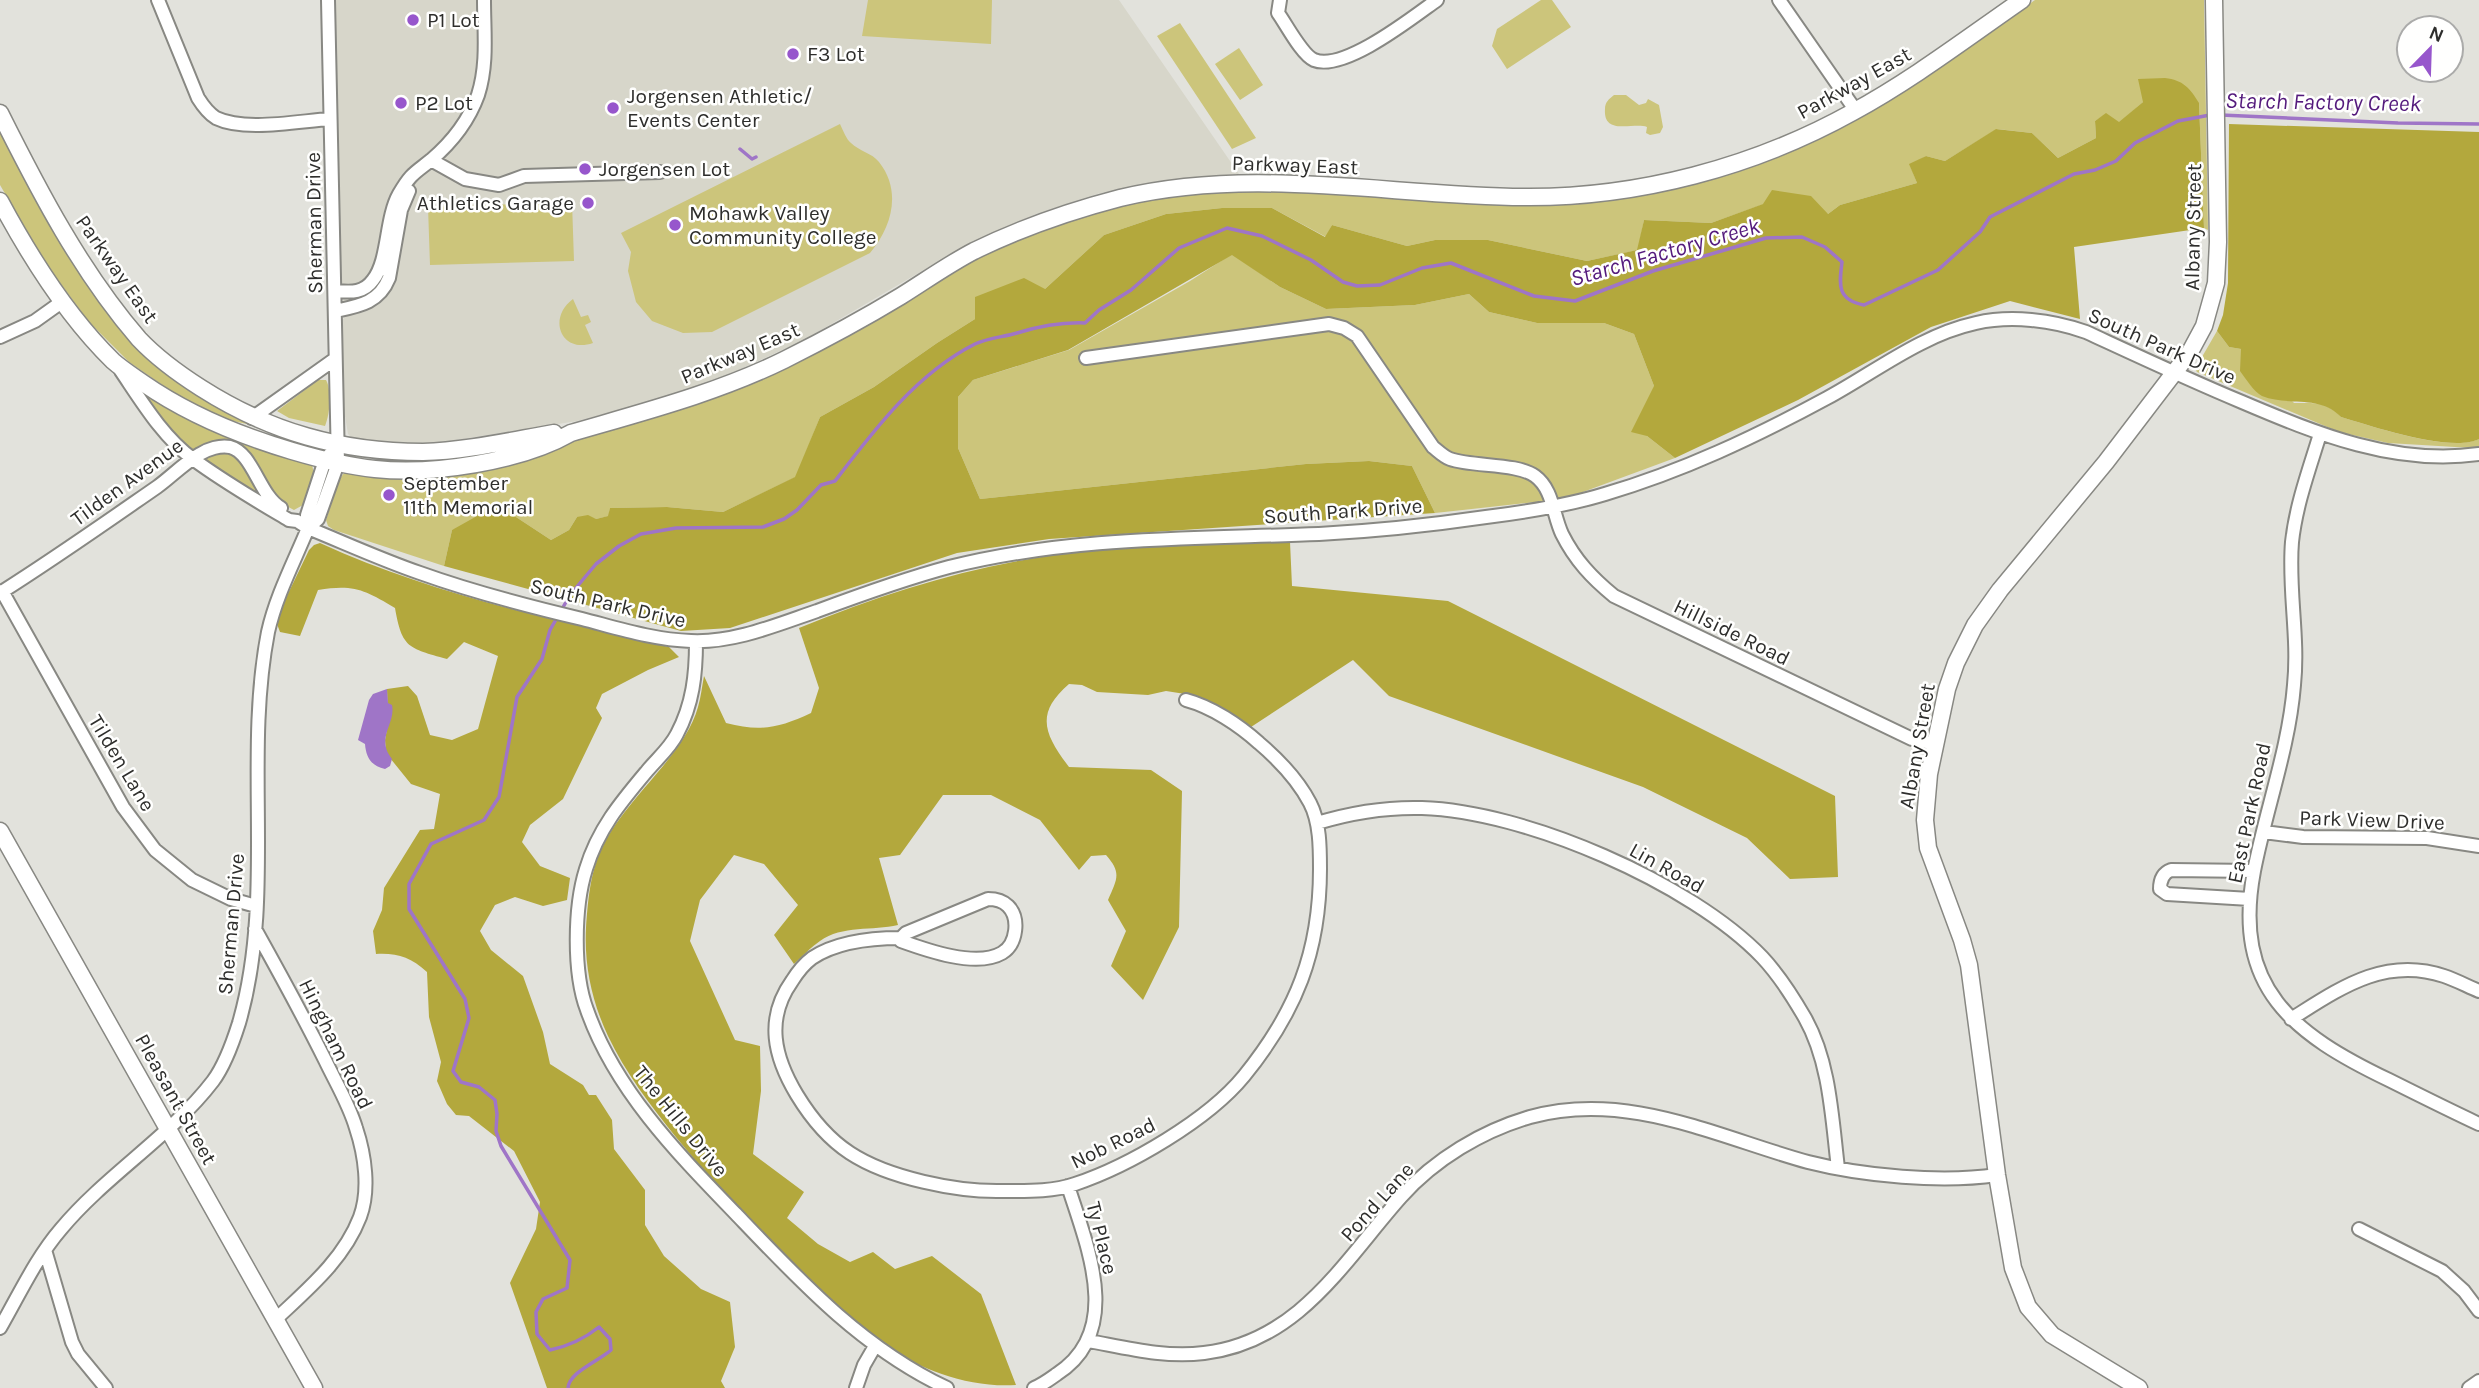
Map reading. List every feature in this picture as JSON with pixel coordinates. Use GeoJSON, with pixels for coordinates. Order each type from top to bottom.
{"type":"FeatureCollection","features":[{"type":"Feature","properties":{"kind":"street"},"geometry":{"type":"LineString","coordinates":[[158,0],[198,98],[216,118],[232,123],[252,124],[330,119]]}},
{"type":"Feature","properties":{"kind":"street","name":"Sherman Drive"},"geometry":{"type":"LineString","coordinates":[[0,1328],[45,1250],[60,1230],[100,1187],[197,1100],[215,1078],[239,1023],[248,981],[256,906],[260,696],[269,630],[303,524],[332,462],[337,444],[328,0]]}},
{"type":"Feature","properties":{"kind":"street"},"geometry":{"type":"LineString","coordinates":[[335,291],[360,291],[376,277],[393,205],[412,174],[455,135],[471,110],[477,96],[485,55],[484,0]]}},
{"type":"Feature","properties":{"kind":"street"},"geometry":{"type":"LineString","coordinates":[[1280,0],[1278,13],[1307,55],[1323,61],[1362,51],[1437,0]]}},
{"type":"Feature","properties":{"kind":"street"},"geometry":{"type":"LineString","coordinates":[[1779,0],[1856,111]]}},
{"type":"Feature","properties":{"kind":"street","name":"Parkway East"},"geometry":{"type":"LineString","coordinates":[[114,362],[182,408],[246,437],[332,462],[375,470],[460,467],[500,459],[559,440],[571,433],[677,402],[750,375],[823,340],[970,253],[1057,216],[1122,198],[1184,187],[1231,183],[1319,185],[1525,197],[1588,195],[1702,174],[1771,150],[1856,111],[2022,0]]}},
{"type":"Feature","properties":{"kind":"street","name":"Albany Street"},"geometry":{"type":"LineString","coordinates":[[2139,1388],[2052,1335],[2028,1307],[2013,1268],[1997,1175],[1969,965],[1928,848],[1925,820],[1935,744],[1947,689],[1956,663],[1975,625],[2175,372],[2204,326],[2216,283],[2218,242],[2214,0]]}},
{"type":"Feature","properties":{"kind":"street","name":"Parkway East"},"geometry":{"type":"LineString","coordinates":[[0,113],[62,229],[104,295],[141,340],[186,378],[252,418],[303,437],[388,452],[427,452],[558,432],[571,433]]}},
{"type":"Feature","properties":{"kind":"street"},"geometry":{"type":"LineString","coordinates":[[428,162],[465,179],[499,185],[524,176],[660,172]]}},
{"type":"Feature","properties":{"kind":"street"},"geometry":{"type":"LineString","coordinates":[[335,311],[367,303],[385,288],[404,200],[428,162]]}},
{"type":"Feature","properties":{"kind":"street","name":"Parkway East"},"geometry":{"type":"LineString","coordinates":[[0,201],[62,301],[114,362],[158,423],[193,459]]}},
{"type":"Feature","properties":{"kind":"street"},"geometry":{"type":"LineString","coordinates":[[0,338],[36,321],[62,301]]}},
{"type":"Feature","properties":{"kind":"street","name":"South Park Drive"},"geometry":{"type":"LineString","coordinates":[[193,459],[289,520],[421,573],[495,596],[643,635],[696,642],[726,639],[948,568],[1029,551],[1091,542],[1154,538],[1321,534],[1395,529],[1553,508],[1608,494],[1736,446],[1936,337],[1973,323],[2000,319],[2031,320],[2070,327],[2344,442],[2428,457],[2479,454]]}},
{"type":"Feature","properties":{"kind":"street","name":"Hillside Road"},"geometry":{"type":"LineString","coordinates":[[1086,358],[1329,324],[1344,328],[1357,336],[1433,447],[1447,459],[1521,470],[1535,475],[1546,487],[1562,533],[1576,559],[1589,576],[1614,596],[1912,739],[1935,744]]}},
{"type":"Feature","properties":{"kind":"street"},"geometry":{"type":"LineString","coordinates":[[252,418],[335,359]]}},
{"type":"Feature","properties":{"kind":"street","name":"East Park Road"},"geometry":{"type":"LineString","coordinates":[[2320,434],[2299,499],[2292,543],[2295,684],[2254,871],[2250,899],[2251,939],[2255,960],[2264,983],[2291,1019],[2324,1046],[2357,1065],[2479,1124]]}},
{"type":"Feature","properties":{"kind":"street","name":"Tilden Avenue"},"geometry":{"type":"LineString","coordinates":[[1,592],[56,557],[193,459],[217,447],[234,448],[243,455],[269,499],[303,524]]}},
{"type":"Feature","properties":{"kind":"street","name":"Tilden Lane"},"geometry":{"type":"LineString","coordinates":[[1,592],[123,807],[155,850],[192,880],[231,899],[256,906]]}},
{"type":"Feature","properties":{"kind":"street","name":"The Hills Drive"},"geometry":{"type":"LineString","coordinates":[[696,642],[695,678],[689,707],[677,734],[613,811],[598,835],[585,870],[580,897],[578,946],[581,990],[586,1010],[622,1081],[703,1182],[829,1309],[874,1346],[921,1376],[947,1388]]}},
{"type":"Feature","properties":{"kind":"street","name":"Nob Road"},"geometry":{"type":"LineString","coordinates":[[901,938],[901,941],[925,949],[963,958],[987,958],[1002,953],[1012,943],[1016,930],[1014,916],[1008,906],[999,900],[988,899],[906,933],[901,938],[856,942],[831,950],[805,965],[783,993],[775,1016],[774,1034],[790,1084],[809,1115],[822,1130],[850,1153],[874,1165],[938,1186],[986,1192],[1043,1190],[1068,1186],[1133,1157],[1184,1128],[1212,1108],[1242,1078],[1279,1028],[1300,984],[1314,943],[1320,905],[1320,858],[1317,823],[1306,796],[1295,779],[1275,757],[1234,724],[1199,704],[1186,700]]}},
{"type":"Feature","properties":{"kind":"street","name":"Lin Road"},"geometry":{"type":"LineString","coordinates":[[1317,823],[1343,815],[1393,809],[1423,808],[1482,817],[1539,831],[1595,852],[1668,887],[1717,919],[1763,958],[1789,990],[1807,1020],[1819,1050],[1825,1077],[1838,1168]]}},
{"type":"Feature","properties":{"kind":"street","name":"Pleasant Street"},"geometry":{"type":"LineString","coordinates":[[0,831],[314,1388]]}},
{"type":"Feature","properties":{"kind":"street","name":"Park View Drive"},"geometry":{"type":"LineString","coordinates":[[2264,832],[2303,837],[2427,838],[2479,846]]}},
{"type":"Feature","properties":{"kind":"street"},"geometry":{"type":"LineString","coordinates":[[2250,899],[2167,894],[2160,889],[2160,881],[2166,872],[2171,870],[2254,871]]}},
{"type":"Feature","properties":{"kind":"street","name":"Hingham Road"},"geometry":{"type":"LineString","coordinates":[[254,929],[301,1012],[348,1106],[357,1130],[366,1181],[360,1217],[336,1258],[276,1319]]}},
{"type":"Feature","properties":{"kind":"street"},"geometry":{"type":"LineString","coordinates":[[2291,1019],[2368,975],[2390,971],[2419,971],[2443,976],[2479,991]]}},
{"type":"Feature","properties":{"kind":"street","name":"Pond Lane"},"geometry":{"type":"LineString","coordinates":[[1089,1341],[1163,1355],[1221,1351],[1263,1336],[1287,1322],[1324,1290],[1403,1195],[1438,1163],[1475,1139],[1531,1117],[1561,1111],[1631,1110],[1838,1168],[1905,1177],[1976,1178],[1997,1175]]}},
{"type":"Feature","properties":{"kind":"street","name":"Ty Place"},"geometry":{"type":"LineString","coordinates":[[1068,1186],[1091,1259],[1095,1318],[1089,1341]]}},
{"type":"Feature","properties":{"kind":"street"},"geometry":{"type":"LineString","coordinates":[[2359,1229],[2442,1271],[2464,1291],[2479,1311]]}},
{"type":"Feature","properties":{"kind":"street"},"geometry":{"type":"LineString","coordinates":[[45,1250],[72,1342],[78,1354],[106,1388]]}},
{"type":"Feature","properties":{"kind":"street"},"geometry":{"type":"LineString","coordinates":[[1034,1388],[1068,1367],[1080,1356],[1089,1341]]}},
{"type":"Feature","properties":{"kind":"street"},"geometry":{"type":"LineString","coordinates":[[856,1388],[874,1346]]}},
{"type":"Feature","properties":{"kind":"street"},"geometry":{"type":"LineString","coordinates":[[2469,1388],[2479,1381]]}},
{"type":"Feature","properties":{"kind":"shaded area","name":"Mohawk Valley Community College"},"geometry":{"type":"Polygon","coordinates":[[[335,0],[1119,0],[1239,174],[1158,181],[1097,194],[1036,214],[968,244],[804,340],[723,377],[640,405],[577,421],[438,443],[413,444],[353,439],[348,434],[344,410],[342,321],[346,315],[343,301],[346,288],[341,282],[335,0]]]}},
{"type":"Feature","properties":{"kind":"shaded area"},"geometry":{"type":"Polygon","coordinates":[[[868,0],[992,0],[991,44],[862,36],[868,0]]]}},
{"type":"Feature","properties":{"kind":"shaded area"},"geometry":{"type":"Polygon","coordinates":[[[1541,0],[1552,0],[1571,27],[1507,69],[1492,46],[1497,29],[1541,0]]]}},
{"type":"Feature","properties":{"kind":"shaded area"},"geometry":{"type":"Polygon","coordinates":[[[2035,0],[2204,0],[2208,230],[2204,228],[2199,103],[2143,102],[2119,123],[2106,114],[2095,121],[2096,138],[2058,158],[2032,133],[1997,129],[1945,161],[1926,156],[1910,165],[1917,183],[1840,205],[1828,214],[1764,204],[1711,223],[1644,220],[1638,250],[1587,261],[1488,240],[1435,240],[1407,246],[1332,225],[1326,237],[1272,208],[1222,208],[1166,214],[1104,235],[1045,289],[975,319],[874,387],[820,417],[796,477],[723,512],[667,507],[610,508],[609,516],[596,519],[577,517],[569,530],[551,540],[516,517],[452,530],[444,566],[334,530],[328,526],[326,520],[339,480],[344,473],[367,474],[574,440],[649,417],[931,283],[1011,240],[1126,203],[1179,193],[1277,189],[1462,201],[1739,169],[1987,32],[2035,0]]]}},
{"type":"Feature","properties":{"kind":"shaded area"},"geometry":{"type":"Polygon","coordinates":[[[1180,23],[1256,138],[1232,149],[1157,36],[1180,23]]]}},
{"type":"Feature","properties":{"kind":"shaded area"},"geometry":{"type":"Polygon","coordinates":[[[1239,48],[1263,85],[1240,100],[1215,64],[1239,48]]]}},
{"type":"Feature","properties":{"kind":"shaded area"},"geometry":{"type":"Polygon","coordinates":[[[2165,78],[2185,86],[2199,103],[2204,228],[2074,247],[2080,319],[2010,301],[1931,327],[1798,400],[1675,458],[1647,436],[1631,432],[1654,386],[1634,334],[1604,323],[1537,323],[1489,312],[1469,294],[1415,305],[1326,309],[1280,287],[1232,255],[1068,350],[973,380],[958,397],[958,448],[980,499],[1306,464],[1369,461],[1412,466],[1435,513],[1049,539],[957,553],[730,628],[681,631],[444,566],[452,530],[486,511],[516,517],[551,540],[569,530],[577,517],[588,515],[596,519],[608,516],[610,508],[667,507],[723,512],[795,477],[820,417],[874,387],[975,319],[975,297],[1024,278],[1045,289],[1104,235],[1166,214],[1222,208],[1272,208],[1325,237],[1332,225],[1407,246],[1435,240],[1488,240],[1587,261],[1637,250],[1644,220],[1711,223],[1763,204],[1772,190],[1811,196],[1828,214],[1840,205],[1917,183],[1909,164],[1926,156],[1945,161],[1996,129],[2032,133],[2058,158],[2096,138],[2095,121],[2106,113],[2119,122],[2143,102],[2138,79],[2165,78]]]}},
{"type":"Feature","properties":{"kind":"shaded area"},"geometry":{"type":"Polygon","coordinates":[[[1614,95],[1626,95],[1639,105],[1646,103],[1648,99],[1659,105],[1663,127],[1660,133],[1650,135],[1646,133],[1647,127],[1620,126],[1609,122],[1605,107],[1614,95]]]}},
{"type":"Feature","properties":{"kind":"shaded area"},"geometry":{"type":"Polygon","coordinates":[[[0,124],[124,329],[282,436],[223,419],[174,393],[129,362],[88,321],[47,265],[0,185],[0,124]]]}},
{"type":"Feature","properties":{"kind":"shaded area"},"geometry":{"type":"Polygon","coordinates":[[[840,124],[849,141],[879,162],[890,185],[892,197],[889,220],[870,253],[712,332],[683,333],[652,321],[636,302],[628,271],[631,252],[621,233],[840,124]]]}},
{"type":"Feature","properties":{"kind":"shaded area"},"geometry":{"type":"Polygon","coordinates":[[[2229,124],[2479,132],[2479,439],[2450,443],[2411,437],[2341,417],[2314,403],[2283,401],[2262,396],[2250,385],[2240,371],[2241,349],[2229,347],[2217,331],[2223,315],[2228,283],[2229,124]]]}},
{"type":"Feature","properties":{"kind":"shaded area"},"geometry":{"type":"Polygon","coordinates":[[[572,202],[574,261],[430,265],[428,207],[572,202]]]}},
{"type":"Feature","properties":{"kind":"shaded area"},"geometry":{"type":"Polygon","coordinates":[[[1232,254],[1280,287],[1326,309],[1415,305],[1469,294],[1489,312],[1537,323],[1604,323],[1634,334],[1654,386],[1647,436],[1675,458],[1564,499],[1435,513],[1412,466],[1369,461],[1306,464],[980,499],[958,448],[958,397],[973,380],[1069,350],[1232,254]]]}},
{"type":"Feature","properties":{"kind":"shaded area"},"geometry":{"type":"Polygon","coordinates":[[[573,299],[581,317],[588,315],[591,322],[585,325],[593,343],[573,343],[561,332],[561,315],[573,299]]]}},
{"type":"Feature","properties":{"kind":"shaded area"},"geometry":{"type":"Polygon","coordinates":[[[2217,331],[2229,347],[2241,349],[2294,403],[2320,404],[2341,417],[2431,441],[2450,443],[2479,439],[2479,447],[2388,443],[2339,432],[2197,372],[2195,369],[2217,331]]]}},
{"type":"Feature","properties":{"kind":"shaded area"},"geometry":{"type":"Polygon","coordinates":[[[318,380],[326,380],[330,396],[325,426],[289,418],[277,411],[318,380]]]}},
{"type":"Feature","properties":{"kind":"shaded area"},"geometry":{"type":"Polygon","coordinates":[[[144,392],[312,465],[314,473],[303,505],[294,510],[277,501],[247,451],[193,450],[158,416],[144,392]]]}},
{"type":"Feature","properties":{"kind":"shaded area"},"geometry":{"type":"Polygon","coordinates":[[[216,451],[237,455],[262,496],[260,498],[204,460],[216,451]]]}},
{"type":"Feature","properties":{"kind":"shaded area"},"geometry":{"type":"Polygon","coordinates":[[[1290,542],[1292,586],[1448,601],[1835,796],[1838,877],[1790,879],[1747,838],[1643,787],[1389,696],[1353,660],[1251,727],[1198,696],[1166,691],[1148,695],[1097,692],[1082,685],[1069,684],[1051,705],[1047,715],[1049,735],[1069,767],[1151,770],[1182,791],[1179,927],[1143,1000],[1111,966],[1126,931],[1108,900],[1116,876],[1111,861],[1106,855],[1091,856],[1079,870],[1040,820],[991,795],[943,795],[900,855],[879,858],[898,925],[848,930],[829,936],[813,946],[794,964],[774,935],[798,905],[764,864],[734,855],[700,900],[690,941],[735,1040],[760,1046],[761,1091],[753,1154],[804,1192],[787,1218],[818,1244],[850,1262],[873,1252],[895,1269],[932,1256],[981,1294],[1016,1385],[981,1384],[947,1376],[914,1363],[869,1335],[768,1239],[675,1136],[622,1062],[598,1010],[586,956],[590,886],[603,846],[613,828],[681,742],[698,707],[704,676],[726,723],[769,727],[811,713],[819,688],[799,628],[912,587],[1029,559],[1127,548],[1290,542]]]}},
{"type":"Feature","properties":{"kind":"shaded area"},"geometry":{"type":"Polygon","coordinates":[[[320,543],[362,561],[448,591],[669,647],[679,657],[602,694],[596,708],[602,718],[563,799],[530,825],[522,842],[540,866],[570,878],[567,900],[543,906],[515,897],[495,905],[480,931],[491,950],[523,976],[543,1032],[550,1064],[583,1085],[589,1095],[596,1095],[612,1120],[614,1149],[645,1190],[645,1225],[664,1256],[701,1289],[730,1302],[735,1347],[721,1381],[725,1388],[547,1388],[510,1283],[536,1229],[540,1202],[514,1151],[469,1116],[456,1115],[447,1104],[437,1081],[441,1062],[429,1017],[427,972],[403,957],[376,954],[373,931],[382,910],[384,888],[420,830],[434,829],[440,794],[411,784],[386,753],[387,689],[408,686],[417,696],[430,735],[452,740],[478,729],[498,656],[464,642],[447,659],[415,649],[404,639],[395,608],[367,593],[350,588],[318,590],[300,636],[280,632],[277,624],[284,602],[309,550],[320,543]]]}},
{"type":"Feature","properties":{"kind":"shaded area"},"geometry":{"type":"Polygon","coordinates":[[[387,689],[392,712],[385,744],[392,759],[390,766],[385,769],[373,763],[368,757],[365,744],[358,740],[369,700],[373,694],[387,689]]]}},
{"type":"Feature","properties":{"kind":"waterway","name":"Starch Factory Creek"},"geometry":{"type":"LineString","coordinates":[[568,1388],[573,1377],[611,1350],[610,1339],[599,1327],[576,1342],[550,1350],[537,1334],[536,1312],[543,1299],[567,1288],[570,1260],[501,1146],[496,1131],[495,1100],[479,1087],[461,1082],[453,1071],[469,1018],[465,999],[409,909],[409,884],[431,844],[484,820],[499,797],[517,697],[542,659],[550,630],[570,595],[596,564],[619,546],[641,534],[676,528],[763,527],[784,519],[797,510],[821,485],[835,481],[898,404],[934,370],[954,356],[990,339],[1051,325],[1085,323],[1099,310],[1131,290],[1179,248],[1227,228],[1262,236],[1311,260],[1343,282],[1357,286],[1380,285],[1422,268],[1451,263],[1534,296],[1575,301],[1653,271],[1766,238],[1802,237],[1825,247],[1842,262],[1840,278],[1844,295],[1855,303],[1864,305],[1938,270],[1980,232],[1990,217],[2074,174],[2095,170],[2116,161],[2135,143],[2178,121],[2210,115]]}},
{"type":"Feature","properties":{"kind":"waterway","name":"Starch Factory Creek"},"geometry":{"type":"LineString","coordinates":[[2221,115],[2479,124]]}},
{"type":"Feature","properties":{"kind":"waterway"},"geometry":{"type":"LineString","coordinates":[[740,149],[752,159],[756,157]]}},
{"type":"Feature","properties":{"kind":"place","name":"P1 Lot"},"geometry":{"type":"Point","coordinates":[413,20]}},
{"type":"Feature","properties":{"kind":"place","name":"F3 Lot"},"geometry":{"type":"Point","coordinates":[793,54]}},
{"type":"Feature","properties":{"kind":"place","name":"P2 Lot"},"geometry":{"type":"Point","coordinates":[401,103]}},
{"type":"Feature","properties":{"kind":"place","name":"Jorgensen Athletic/ Events Center"},"geometry":{"type":"Point","coordinates":[613,108]}},
{"type":"Feature","properties":{"kind":"place","name":"Jorgensen Lot"},"geometry":{"type":"Point","coordinates":[585,169]}},
{"type":"Feature","properties":{"kind":"place","name":"Athletics Garage"},"geometry":{"type":"Point","coordinates":[588,203]}},
{"type":"Feature","properties":{"kind":"place","name":"Mohawk Valley Community College"},"geometry":{"type":"Point","coordinates":[675,225]}},
{"type":"Feature","properties":{"kind":"place","name":"September 11th Memorial"},"geometry":{"type":"Point","coordinates":[389,495]}}]}
